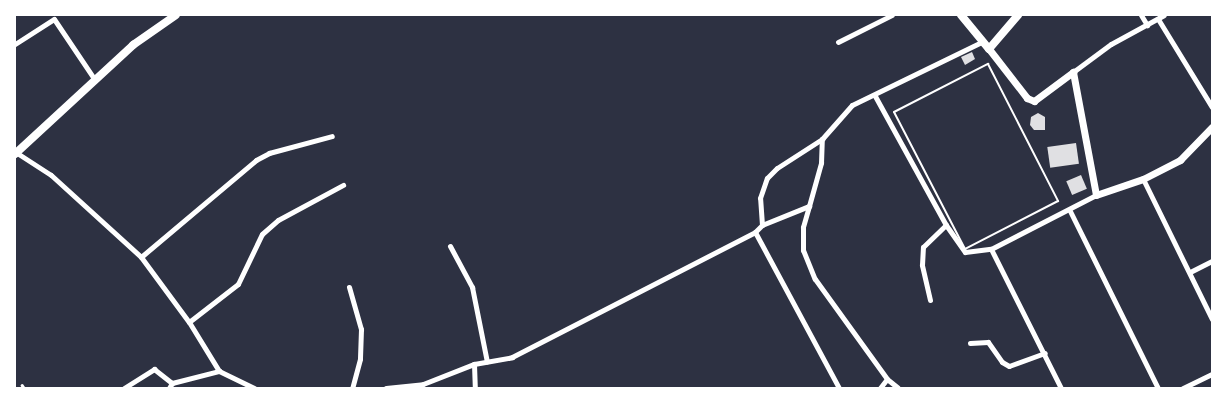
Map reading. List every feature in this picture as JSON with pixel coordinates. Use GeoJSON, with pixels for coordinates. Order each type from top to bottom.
{"type":"FeatureCollection","features":[{"type":"Feature","properties":{"kind":"main road"},"geometry":{"type":"LineString","coordinates":[[16,154],[143,36],[176,15]]}},
{"type":"Feature","properties":{"kind":"main road"},"geometry":{"type":"LineString","coordinates":[[960,15],[989,49],[1018,15]]}},
{"type":"Feature","properties":{"kind":"street"},"geometry":{"type":"LineString","coordinates":[[838,42],[892,15]]}},
{"type":"Feature","properties":{"kind":"street"},"geometry":{"type":"LineString","coordinates":[[1141,15],[1147,25]]}},
{"type":"Feature","properties":{"kind":"street"},"geometry":{"type":"LineString","coordinates":[[989,49],[1027,98],[1034,101],[1042,97],[1111,44],[1164,15]]}},
{"type":"Feature","properties":{"kind":"street"},"geometry":{"type":"LineString","coordinates":[[15,44],[54,19],[95,80]]}},
{"type":"Feature","properties":{"kind":"street"},"geometry":{"type":"LineString","coordinates":[[1158,19],[1212,106]]}},
{"type":"Feature","properties":{"kind":"street"},"geometry":{"type":"LineString","coordinates":[[762,225],[760,198],[767,178],[777,168],[822,139],[852,105],[875,96],[982,42]]}},
{"type":"Feature","properties":{"kind":"street"},"geometry":{"type":"LineString","coordinates":[[1073,72],[1096,195]]}},
{"type":"Feature","properties":{"kind":"street"},"geometry":{"type":"LineString","coordinates":[[875,96],[946,225],[965,252],[991,249],[1070,212],[1096,195],[1143,179],[1180,160],[1212,127]]}},
{"type":"Feature","properties":{"kind":"street"},"geometry":{"type":"LineString","coordinates":[[141,257],[256,160],[269,153],[332,136]]}},
{"type":"Feature","properties":{"kind":"street"},"geometry":{"type":"LineString","coordinates":[[822,139],[821,163],[803,227],[803,250],[815,279],[887,379],[898,388]]}},
{"type":"Feature","properties":{"kind":"street"},"geometry":{"type":"LineString","coordinates":[[16,154],[51,175],[141,257],[189,322],[219,371],[254,388]]}},
{"type":"Feature","properties":{"kind":"street"},"geometry":{"type":"LineString","coordinates":[[1143,179],[1212,320]]}},
{"type":"Feature","properties":{"kind":"street"},"geometry":{"type":"LineString","coordinates":[[189,322],[238,284],[262,234],[278,220],[343,185]]}},
{"type":"Feature","properties":{"kind":"street"},"geometry":{"type":"LineString","coordinates":[[386,388],[423,384],[474,364],[512,357],[755,232],[762,225],[809,206]]}},
{"type":"Feature","properties":{"kind":"street"},"geometry":{"type":"LineString","coordinates":[[1070,212],[1158,388]]}},
{"type":"Feature","properties":{"kind":"street"},"geometry":{"type":"LineString","coordinates":[[930,300],[922,265],[923,248],[946,225]]}},
{"type":"Feature","properties":{"kind":"street"},"geometry":{"type":"LineString","coordinates":[[755,232],[839,388]]}},
{"type":"Feature","properties":{"kind":"street"},"geometry":{"type":"LineString","coordinates":[[450,246],[472,287],[487,362]]}},
{"type":"Feature","properties":{"kind":"street"},"geometry":{"type":"LineString","coordinates":[[991,249],[1045,352],[1061,388]]}},
{"type":"Feature","properties":{"kind":"street"},"geometry":{"type":"LineString","coordinates":[[1190,272],[1212,261]]}},
{"type":"Feature","properties":{"kind":"street"},"geometry":{"type":"LineString","coordinates":[[349,287],[360,328],[360,359],[352,388]]}},
{"type":"Feature","properties":{"kind":"street"},"geometry":{"type":"LineString","coordinates":[[970,343],[988,342],[1002,362],[1010,366],[1045,352]]}},
{"type":"Feature","properties":{"kind":"street"},"geometry":{"type":"LineString","coordinates":[[474,364],[476,388]]}},
{"type":"Feature","properties":{"kind":"street"},"geometry":{"type":"LineString","coordinates":[[124,388],[154,369],[171,385],[219,371]]}},
{"type":"Feature","properties":{"kind":"street"},"geometry":{"type":"LineString","coordinates":[[1183,388],[1212,374]]}},
{"type":"Feature","properties":{"kind":"street"},"geometry":{"type":"LineString","coordinates":[[880,388],[887,379]]}},
{"type":"Feature","properties":{"kind":"path"},"geometry":{"type":"LineString","coordinates":[[988,64],[1058,201],[965,249],[894,112],[988,64]]}},
{"type":"Feature","properties":{"kind":"building"},"geometry":{"type":"Polygon","coordinates":[[[972,52],[975,59],[965,65],[961,57],[972,52]]]}},
{"type":"Feature","properties":{"kind":"building"},"geometry":{"type":"Polygon","coordinates":[[[1038,113],[1045,117],[1045,130],[1034,130],[1030,125],[1031,117],[1038,113]]]}},
{"type":"Feature","properties":{"kind":"building"},"geometry":{"type":"Polygon","coordinates":[[[1076,143],[1079,164],[1050,168],[1047,147],[1076,143]]]}},
{"type":"Feature","properties":{"kind":"building"},"geometry":{"type":"Polygon","coordinates":[[[1081,175],[1087,189],[1072,195],[1066,181],[1081,175]]]}}]}
